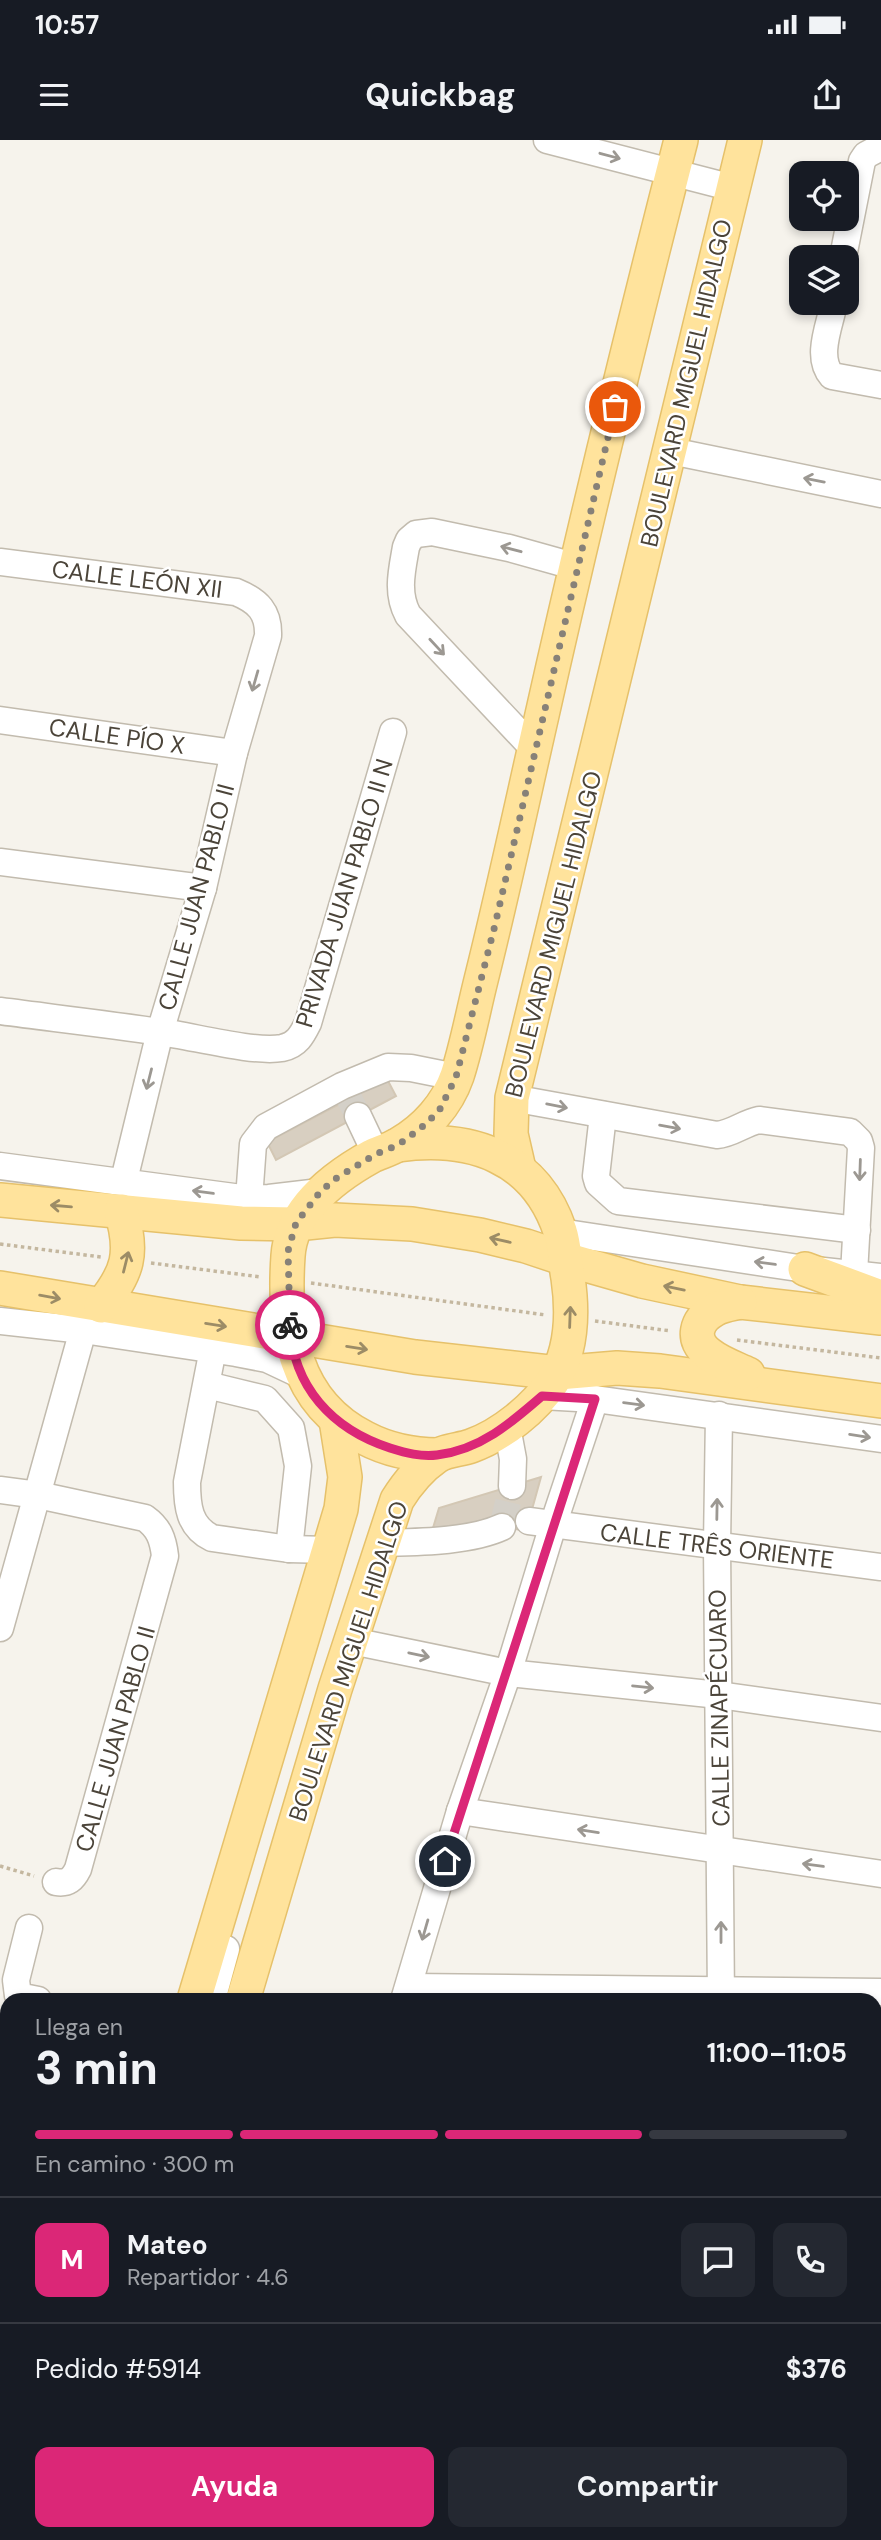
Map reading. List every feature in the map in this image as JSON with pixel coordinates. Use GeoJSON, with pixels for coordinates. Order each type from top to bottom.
{"type":"FeatureCollection","features":[{"type":"Feature","properties":{"kind":"main road"},"geometry":{"type":"LineString","coordinates":[[401,1147],[439,1111],[456,1077],[495,925],[577,567],[678,174],[681,140]]}},
{"type":"Feature","properties":{"kind":"main road","name":"BOULEVARD MIGUEL HIDALGO"},"geometry":{"type":"LineString","coordinates":[[245,1993],[335,1689],[390,1516],[423,1455],[471,1446],[507,1427],[550,1384],[568,1340],[571,1318],[562,1246],[538,1191],[511,1164],[512,1098],[671,452],[727,187],[745,140]]}},
{"type":"Feature","properties":{"kind":"main road"},"geometry":{"type":"LineString","coordinates":[[423,1455],[349,1428],[321,1407],[303,1376],[290,1336],[287,1280],[288,1251],[296,1223],[320,1192],[356,1165],[401,1147],[467,1146],[511,1164]]}},
{"type":"Feature","properties":{"kind":"main road"},"geometry":{"type":"LineString","coordinates":[[92,1318],[118,1285],[127,1260],[129,1242],[123,1196]]}},
{"type":"Feature","properties":{"kind":"main road"},"geometry":{"type":"LineString","coordinates":[[0,1200],[123,1196],[202,1221],[296,1223],[335,1220],[412,1224],[526,1246],[562,1246],[642,1281],[740,1302],[881,1318]]}},
{"type":"Feature","properties":{"kind":"main road"},"geometry":{"type":"LineString","coordinates":[[805,1269],[881,1297]]}},
{"type":"Feature","properties":{"kind":"main road"},"geometry":{"type":"LineString","coordinates":[[0,1288],[92,1318],[204,1348]]}},
{"type":"Feature","properties":{"kind":"main road"},"geometry":{"type":"LineString","coordinates":[[740,1302],[715,1309],[703,1319],[696,1334],[701,1346],[708,1353],[771,1385]]}},
{"type":"Feature","properties":{"kind":"main road"},"geometry":{"type":"LineString","coordinates":[[92,1318],[290,1336],[550,1384],[601,1369],[636,1369],[771,1385],[881,1402]]}},
{"type":"Feature","properties":{"kind":"main road","name":"BOULEVARD MIGUEL HIDALGO"},"geometry":{"type":"LineString","coordinates":[[196,1993],[329,1549],[344,1492],[349,1428]]}},
{"type":"Feature","properties":{"kind":"street"},"geometry":{"type":"LineString","coordinates":[[547,140],[727,187]]}},
{"type":"Feature","properties":{"kind":"street"},"geometry":{"type":"LineString","coordinates":[[350,1100],[401,1147],[441,1128],[462,1089],[678,174],[692,140]]}},
{"type":"Feature","properties":{"kind":"street"},"geometry":{"type":"LineString","coordinates":[[511,1164],[500,1115],[507,1069],[727,187],[731,140]]}},
{"type":"Feature","properties":{"kind":"street"},"geometry":{"type":"LineString","coordinates":[[845,245],[862,161],[866,155],[881,147]]}},
{"type":"Feature","properties":{"kind":"street"},"geometry":{"type":"LineString","coordinates":[[831,315],[823,355],[828,371],[832,376],[881,386]]}},
{"type":"Feature","properties":{"kind":"street"},"geometry":{"type":"LineString","coordinates":[[671,452],[881,494]]}},
{"type":"Feature","properties":{"kind":"street"},"geometry":{"type":"LineString","coordinates":[[534,749],[408,615],[402,604],[401,592],[406,547],[416,534],[432,532],[509,548],[577,567]]}},
{"type":"Feature","properties":{"kind":"street","name":"CALLE LEÓN XII"},"geometry":{"type":"LineString","coordinates":[[0,562],[219,589],[246,596],[266,615]]}},
{"type":"Feature","properties":{"kind":"street","name":"CALLE JUAN PABLO II"},"geometry":{"type":"LineString","coordinates":[[123,1196],[160,1032],[203,888],[234,753],[268,636],[266,615]]}},
{"type":"Feature","properties":{"kind":"street","name":"CALLE PÍO X"},"geometry":{"type":"LineString","coordinates":[[0,720],[234,753]]}},
{"type":"Feature","properties":{"kind":"street","name":"PRIVADA JUAN PABLO II N"},"geometry":{"type":"LineString","coordinates":[[0,1011],[261,1048],[285,1048],[301,1037],[308,1023],[393,732]]}},
{"type":"Feature","properties":{"kind":"street"},"geometry":{"type":"LineString","coordinates":[[0,862],[203,888]]}},
{"type":"Feature","properties":{"kind":"street"},"geometry":{"type":"LineString","coordinates":[[249,1199],[253,1144],[266,1127],[350,1100],[374,1071],[388,1067],[411,1068],[456,1077]]}},
{"type":"Feature","properties":{"kind":"street"},"geometry":{"type":"LineString","coordinates":[[512,1098],[716,1135],[726,1134],[747,1122],[759,1120],[850,1132],[859,1141],[861,1148],[854,1274]]}},
{"type":"Feature","properties":{"kind":"street"},"geometry":{"type":"LineString","coordinates":[[603,1115],[596,1176],[598,1183],[618,1201],[857,1230]]}},
{"type":"Feature","properties":{"kind":"street"},"geometry":{"type":"LineString","coordinates":[[0,1166],[123,1196],[249,1199],[320,1192]]}},
{"type":"Feature","properties":{"kind":"street"},"geometry":{"type":"LineString","coordinates":[[678,1250],[684,1210]]}},
{"type":"Feature","properties":{"kind":"street"},"geometry":{"type":"LineString","coordinates":[[562,1246],[678,1250],[881,1277]]}},
{"type":"Feature","properties":{"kind":"street"},"geometry":{"type":"LineString","coordinates":[[0,1321],[92,1318],[0,1628]]}},
{"type":"Feature","properties":{"kind":"street"},"geometry":{"type":"LineString","coordinates":[[303,1376],[267,1359],[204,1348],[207,1385],[187,1482],[187,1502],[195,1526],[212,1538],[289,1549],[329,1549]]}},
{"type":"Feature","properties":{"kind":"street"},"geometry":{"type":"LineString","coordinates":[[550,1384],[595,1399],[881,1439]]}},
{"type":"Feature","properties":{"kind":"street"},"geometry":{"type":"LineString","coordinates":[[207,1385],[265,1399],[291,1428],[298,1466],[289,1549]]}},
{"type":"Feature","properties":{"kind":"street"},"geometry":{"type":"LineString","coordinates":[[406,1993],[460,1811],[508,1673],[541,1523],[595,1399]]}},
{"type":"Feature","properties":{"kind":"street","name":"CALLE ZINAPÉCUARO"},"geometry":{"type":"LineString","coordinates":[[719,1415],[717,1545],[721,1993]]}},
{"type":"Feature","properties":{"kind":"street"},"geometry":{"type":"LineString","coordinates":[[507,1427],[513,1459],[512,1486]]}},
{"type":"Feature","properties":{"kind":"street"},"geometry":{"type":"LineString","coordinates":[[214,1993],[351,1503],[349,1428]]}},
{"type":"Feature","properties":{"kind":"street"},"geometry":{"type":"LineString","coordinates":[[237,1993],[380,1508],[423,1455]]}},
{"type":"Feature","properties":{"kind":"street"},"geometry":{"type":"LineString","coordinates":[[0,1490],[38,1495]]}},
{"type":"Feature","properties":{"kind":"street","name":"CALLE JUAN PABLO II"},"geometry":{"type":"LineString","coordinates":[[38,1495],[145,1518],[155,1525],[163,1542],[165,1556],[78,1869],[69,1881],[56,1882]]}},
{"type":"Feature","properties":{"kind":"street","name":"CALLE TRÊS ORIENTE"},"geometry":{"type":"LineString","coordinates":[[541,1523],[881,1567]]}},
{"type":"Feature","properties":{"kind":"street"},"geometry":{"type":"LineString","coordinates":[[381,1544],[431,1541],[502,1527]]}},
{"type":"Feature","properties":{"kind":"street"},"geometry":{"type":"LineString","coordinates":[[352,1641],[508,1673],[719,1695],[881,1718]]}},
{"type":"Feature","properties":{"kind":"street"},"geometry":{"type":"LineString","coordinates":[[460,1811],[881,1874]]}},
{"type":"Feature","properties":{"kind":"street"},"geometry":{"type":"LineString","coordinates":[[18,1993],[16,1980],[29,1928]]}},
{"type":"Feature","properties":{"kind":"street"},"geometry":{"type":"LineString","coordinates":[[841,1993],[881,1992]]}},
{"type":"Feature","properties":{"kind":"path"},"geometry":{"type":"LineString","coordinates":[[0,1244],[696,1334]]}},
{"type":"Feature","properties":{"kind":"path"},"geometry":{"type":"LineString","coordinates":[[736,1339],[881,1358]]}},
{"type":"Feature","properties":{"kind":"path"},"geometry":{"type":"LineString","coordinates":[[0,1866],[56,1882]]}},
{"type":"Feature","properties":{"kind":"building"},"geometry":{"type":"Polygon","coordinates":[[[387,1079],[396,1096],[276,1160],[267,1142],[387,1079]]]}},
{"type":"Feature","properties":{"kind":"building"},"geometry":{"type":"Polygon","coordinates":[[[541,1477],[526,1531],[489,1524],[430,1538],[439,1508],[541,1477]]]}},
{"type":"Feature","properties":{"kind":"tunnel"},"geometry":{"type":"LineString","coordinates":[[349,1098],[358,1116]]}},
{"type":"Feature","properties":{"kind":"tunnel"},"geometry":{"type":"LineString","coordinates":[[502,1527],[512,1486]]}},
{"type":"Feature","properties":{"kind":"way so far"},"geometry":{"type":"LineString","coordinates":[[290,1325],[288,1251],[296,1223],[320,1192],[335,1179],[376,1154],[398,1145],[421,1128],[439,1111],[456,1077],[495,925],[615,407]]}},
{"type":"Feature","properties":{"kind":"route"},"geometry":{"type":"LineString","coordinates":[[290,1325],[295,1356],[310,1391],[321,1407],[362,1437],[409,1454],[438,1455],[471,1446],[507,1427],[542,1396],[595,1399],[445,1861]]}}]}
